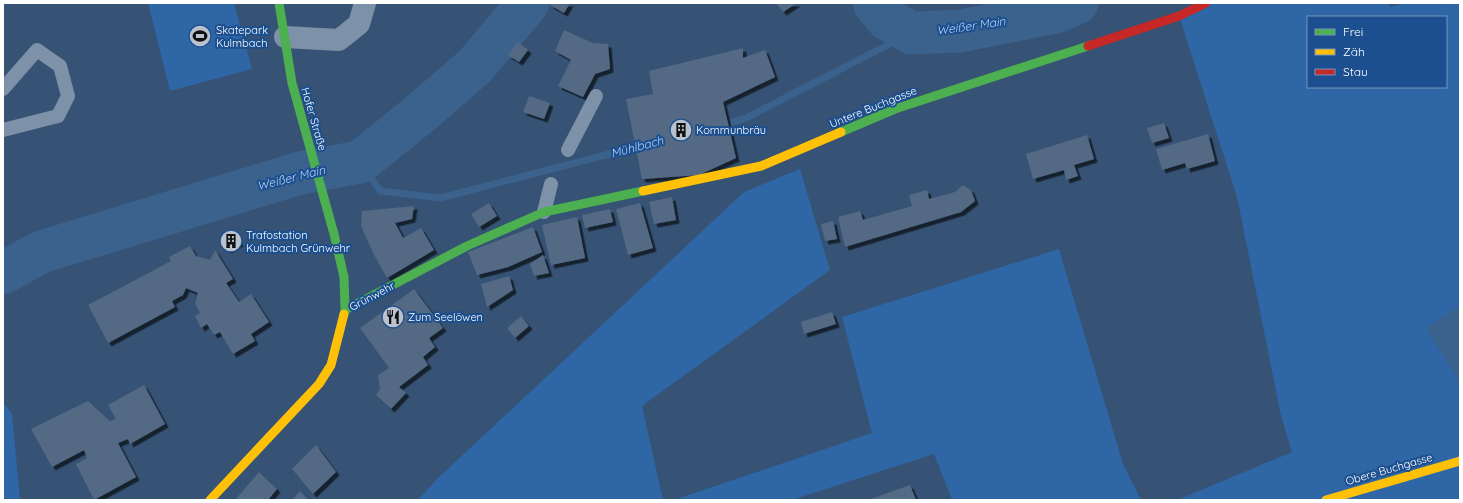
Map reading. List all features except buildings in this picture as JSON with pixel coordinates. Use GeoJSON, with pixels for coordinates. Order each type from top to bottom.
{"type":"FeatureCollection","features":[{"type":"Feature","properties":{"kind":"street","name":"Hofer Straße"},"geometry":{"type":"LineString","coordinates":[[278,3],[292,83],[334,234],[344,277],[345,310]]}},
{"type":"Feature","properties":{"kind":"street"},"geometry":{"type":"LineString","coordinates":[[285,37],[339,40],[359,24],[365,3]]}},
{"type":"Feature","properties":{"kind":"street","name":"Untere Buchgasse"},"geometry":{"type":"LineString","coordinates":[[544,212],[761,166],[895,109],[1179,16],[1206,3]]}},
{"type":"Feature","properties":{"kind":"street","name":"Grünwehr"},"geometry":{"type":"LineString","coordinates":[[210,500],[319,384],[331,365],[345,310],[467,246],[544,212]]}},
{"type":"Feature","properties":{"kind":"street","name":"Obere Buchgasse"},"geometry":{"type":"LineString","coordinates":[[1326,500],[1460,461]]}},
{"type":"Feature","properties":{"kind":"lane"},"geometry":{"type":"LineString","coordinates":[[3,89],[37,50],[60,66],[68,96],[58,116],[3,130]]}},
{"type":"Feature","properties":{"kind":"lane"},"geometry":{"type":"LineString","coordinates":[[568,150],[596,96]]}},
{"type":"Feature","properties":{"kind":"lane"},"geometry":{"type":"LineString","coordinates":[[544,212],[551,184]]}},
{"type":"Feature","properties":{"kind":"shaded area","name":"Skatepark Kulmbach"},"geometry":{"type":"Polygon","coordinates":[[[148,3],[234,3],[252,69],[170,91],[148,3]]]}},
{"type":"Feature","properties":{"kind":"shaded area"},"geometry":{"type":"Polygon","coordinates":[[[1206,3],[1388,3],[1391,7],[1404,3],[1460,3],[1460,500],[1177,500],[1292,452],[1281,416],[1237,197],[1179,16],[1206,3]]]}},
{"type":"Feature","properties":{"kind":"shaded area"},"geometry":{"type":"Polygon","coordinates":[[[800,169],[830,270],[642,406],[663,500],[418,500],[437,479],[744,192],[800,169]]]}},
{"type":"Feature","properties":{"kind":"shaded area"},"geometry":{"type":"Polygon","coordinates":[[[1059,249],[1123,464],[1141,500],[952,500],[934,454],[792,500],[674,500],[872,433],[842,317],[1059,249]]]}},
{"type":"Feature","properties":{"kind":"shaded area"},"geometry":{"type":"Polygon","coordinates":[[[1460,306],[1460,382],[1426,328],[1460,306]]]}},
{"type":"Feature","properties":{"kind":"shaded area"},"geometry":{"type":"Polygon","coordinates":[[[3,403],[12,413],[20,500],[3,500],[3,403]]]}},
{"type":"Feature","properties":{"kind":"waterway","name":"Weißer Main"},"geometry":{"type":"LineString","coordinates":[[3,273],[41,252],[300,173],[360,162],[422,112],[475,66],[528,3]]}},
{"type":"Feature","properties":{"kind":"waterway","name":"Weißer Main"},"geometry":{"type":"LineString","coordinates":[[874,3],[887,19],[911,33],[960,31],[1056,12],[1077,3]]}},
{"type":"Feature","properties":{"kind":"waterway","name":"Mühlbach"},"geometry":{"type":"LineString","coordinates":[[720,125],[744,119],[911,33]]}},
{"type":"Feature","properties":{"kind":"waterway","name":"Mühlbach"},"geometry":{"type":"LineString","coordinates":[[360,162],[380,191],[440,198],[644,145]]}},
{"type":"Feature","properties":{"kind":"traffic: fast"},"geometry":{"type":"LineString","coordinates":[[279,3],[292,83],[334,234],[344,277],[344,314]]}},
{"type":"Feature","properties":{"kind":"traffic: fast"},"geometry":{"type":"LineString","coordinates":[[841,132],[895,109],[1088,46]]}},
{"type":"Feature","properties":{"kind":"traffic: fast"},"geometry":{"type":"LineString","coordinates":[[345,310],[467,246],[544,212],[643,191]]}},
{"type":"Feature","properties":{"kind":"traffic: slow"},"geometry":{"type":"LineString","coordinates":[[643,191],[761,166],[841,132]]}},
{"type":"Feature","properties":{"kind":"traffic: slow"},"geometry":{"type":"LineString","coordinates":[[210,500],[319,384],[331,365],[344,314]]}},
{"type":"Feature","properties":{"kind":"traffic: slow"},"geometry":{"type":"LineString","coordinates":[[1326,500],[1460,461]]}},
{"type":"Feature","properties":{"kind":"traffic: jam"},"geometry":{"type":"LineString","coordinates":[[1088,46],[1179,16],[1206,3]]}},
{"type":"Feature","properties":{"kind":"place","name":"Skatepark Kulmbach"},"geometry":{"type":"Point","coordinates":[200,36]}},
{"type":"Feature","properties":{"kind":"place","name":"Kommunbräu"},"geometry":{"type":"Point","coordinates":[681,130]}},
{"type":"Feature","properties":{"kind":"place","name":"Trafostation Kulmbach Grünwehr"},"geometry":{"type":"Point","coordinates":[231,241]}},
{"type":"Feature","properties":{"kind":"place","name":"Zum Seelöwen"},"geometry":{"type":"Point","coordinates":[393,317]}}]}
